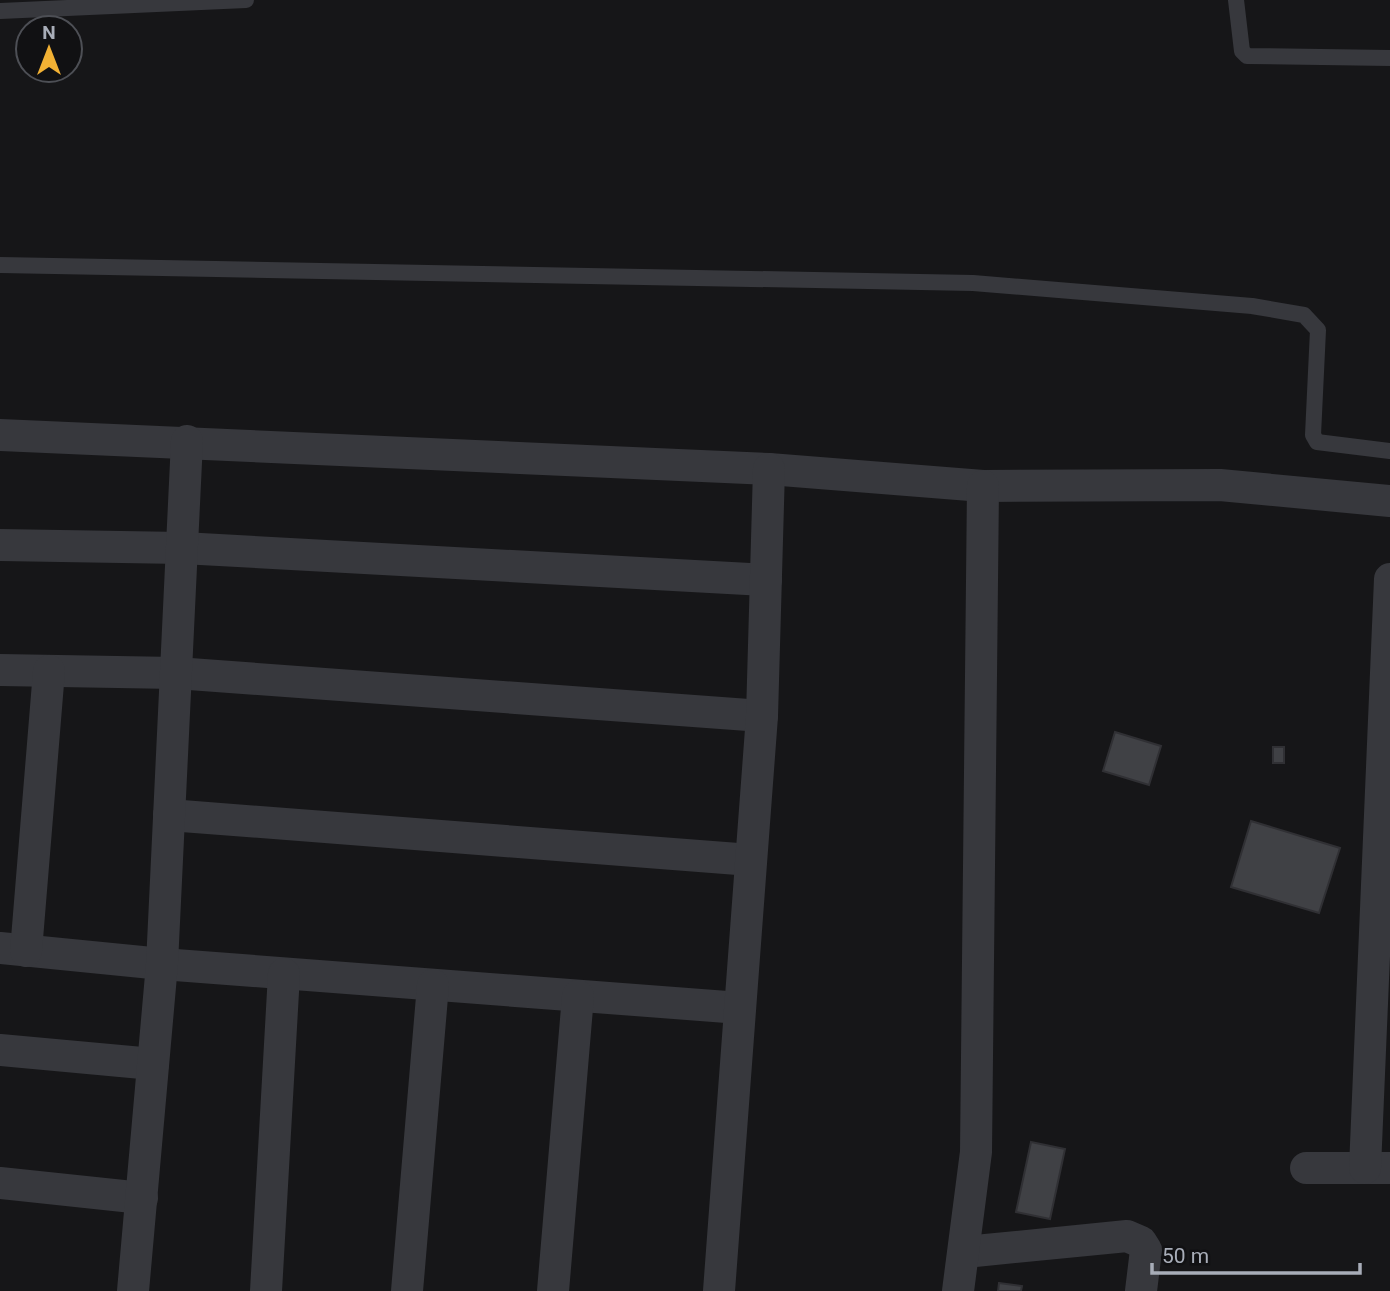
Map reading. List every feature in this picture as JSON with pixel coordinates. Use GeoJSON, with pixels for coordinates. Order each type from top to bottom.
{"type":"FeatureCollection","features":[{"type":"Feature","properties":{"kind":"street"},"geometry":{"type":"LineString","coordinates":[[0,435],[187,441],[769,469],[983,486],[1220,485],[1390,501]]}},
{"type":"Feature","properties":{"kind":"street"},"geometry":{"type":"LineString","coordinates":[[133,1291],[162,964],[187,441]]}},
{"type":"Feature","properties":{"kind":"street"},"geometry":{"type":"LineString","coordinates":[[719,1291],[762,716],[769,469]]}},
{"type":"Feature","properties":{"kind":"street"},"geometry":{"type":"LineString","coordinates":[[958,1291],[976,1152],[983,486]]}},
{"type":"Feature","properties":{"kind":"street"},"geometry":{"type":"LineString","coordinates":[[0,545],[182,548],[766,580]]}},
{"type":"Feature","properties":{"kind":"street"},"geometry":{"type":"LineString","coordinates":[[1306,1168],[1377,1168],[1390,579]]}},
{"type":"Feature","properties":{"kind":"street"},"geometry":{"type":"LineString","coordinates":[[0,670],[176,673],[762,716]]}},
{"type":"Feature","properties":{"kind":"street"},"geometry":{"type":"LineString","coordinates":[[49,671],[13,949],[284,974],[740,1007]]}},
{"type":"Feature","properties":{"kind":"street"},"geometry":{"type":"LineString","coordinates":[[170,815],[751,860]]}},
{"type":"Feature","properties":{"kind":"street"},"geometry":{"type":"LineString","coordinates":[[265,1291],[284,974]]}},
{"type":"Feature","properties":{"kind":"street"},"geometry":{"type":"LineString","coordinates":[[407,1291],[433,985]]}},
{"type":"Feature","properties":{"kind":"street"},"geometry":{"type":"LineString","coordinates":[[553,1291],[578,996]]}},
{"type":"Feature","properties":{"kind":"street"},"geometry":{"type":"LineString","coordinates":[[0,1050],[153,1065]]}},
{"type":"Feature","properties":{"kind":"street"},"geometry":{"type":"LineString","coordinates":[[0,1183],[142,1198]]}},
{"type":"Feature","properties":{"kind":"street"},"geometry":{"type":"LineString","coordinates":[[965,1252],[1127,1236],[1141,1242],[1146,1250],[1141,1291]]}},
{"type":"Feature","properties":{"kind":"lane"},"geometry":{"type":"LineString","coordinates":[[0,11],[246,0]]}},
{"type":"Feature","properties":{"kind":"lane"},"geometry":{"type":"LineString","coordinates":[[1236,0],[1242,51],[1247,56],[1390,58]]}},
{"type":"Feature","properties":{"kind":"lane"},"geometry":{"type":"LineString","coordinates":[[0,265],[973,283],[1252,306],[1304,315],[1318,330],[1313,435],[1317,442],[1390,451]]}},
{"type":"Feature","properties":{"kind":"building"},"geometry":{"type":"Polygon","coordinates":[[[1115,732],[1161,746],[1149,785],[1103,771],[1115,732]]]}},
{"type":"Feature","properties":{"kind":"building"},"geometry":{"type":"Polygon","coordinates":[[[1273,747],[1284,747],[1284,763],[1273,763],[1273,747]]]}},
{"type":"Feature","properties":{"kind":"building"},"geometry":{"type":"Polygon","coordinates":[[[1251,821],[1340,848],[1319,913],[1231,887],[1251,821]]]}},
{"type":"Feature","properties":{"kind":"building"},"geometry":{"type":"Polygon","coordinates":[[[1031,1142],[1065,1149],[1050,1219],[1016,1212],[1031,1142]]]}},
{"type":"Feature","properties":{"kind":"building"},"geometry":{"type":"Polygon","coordinates":[[[999,1283],[1022,1286],[1021,1291],[998,1291],[999,1283]]]}}]}
